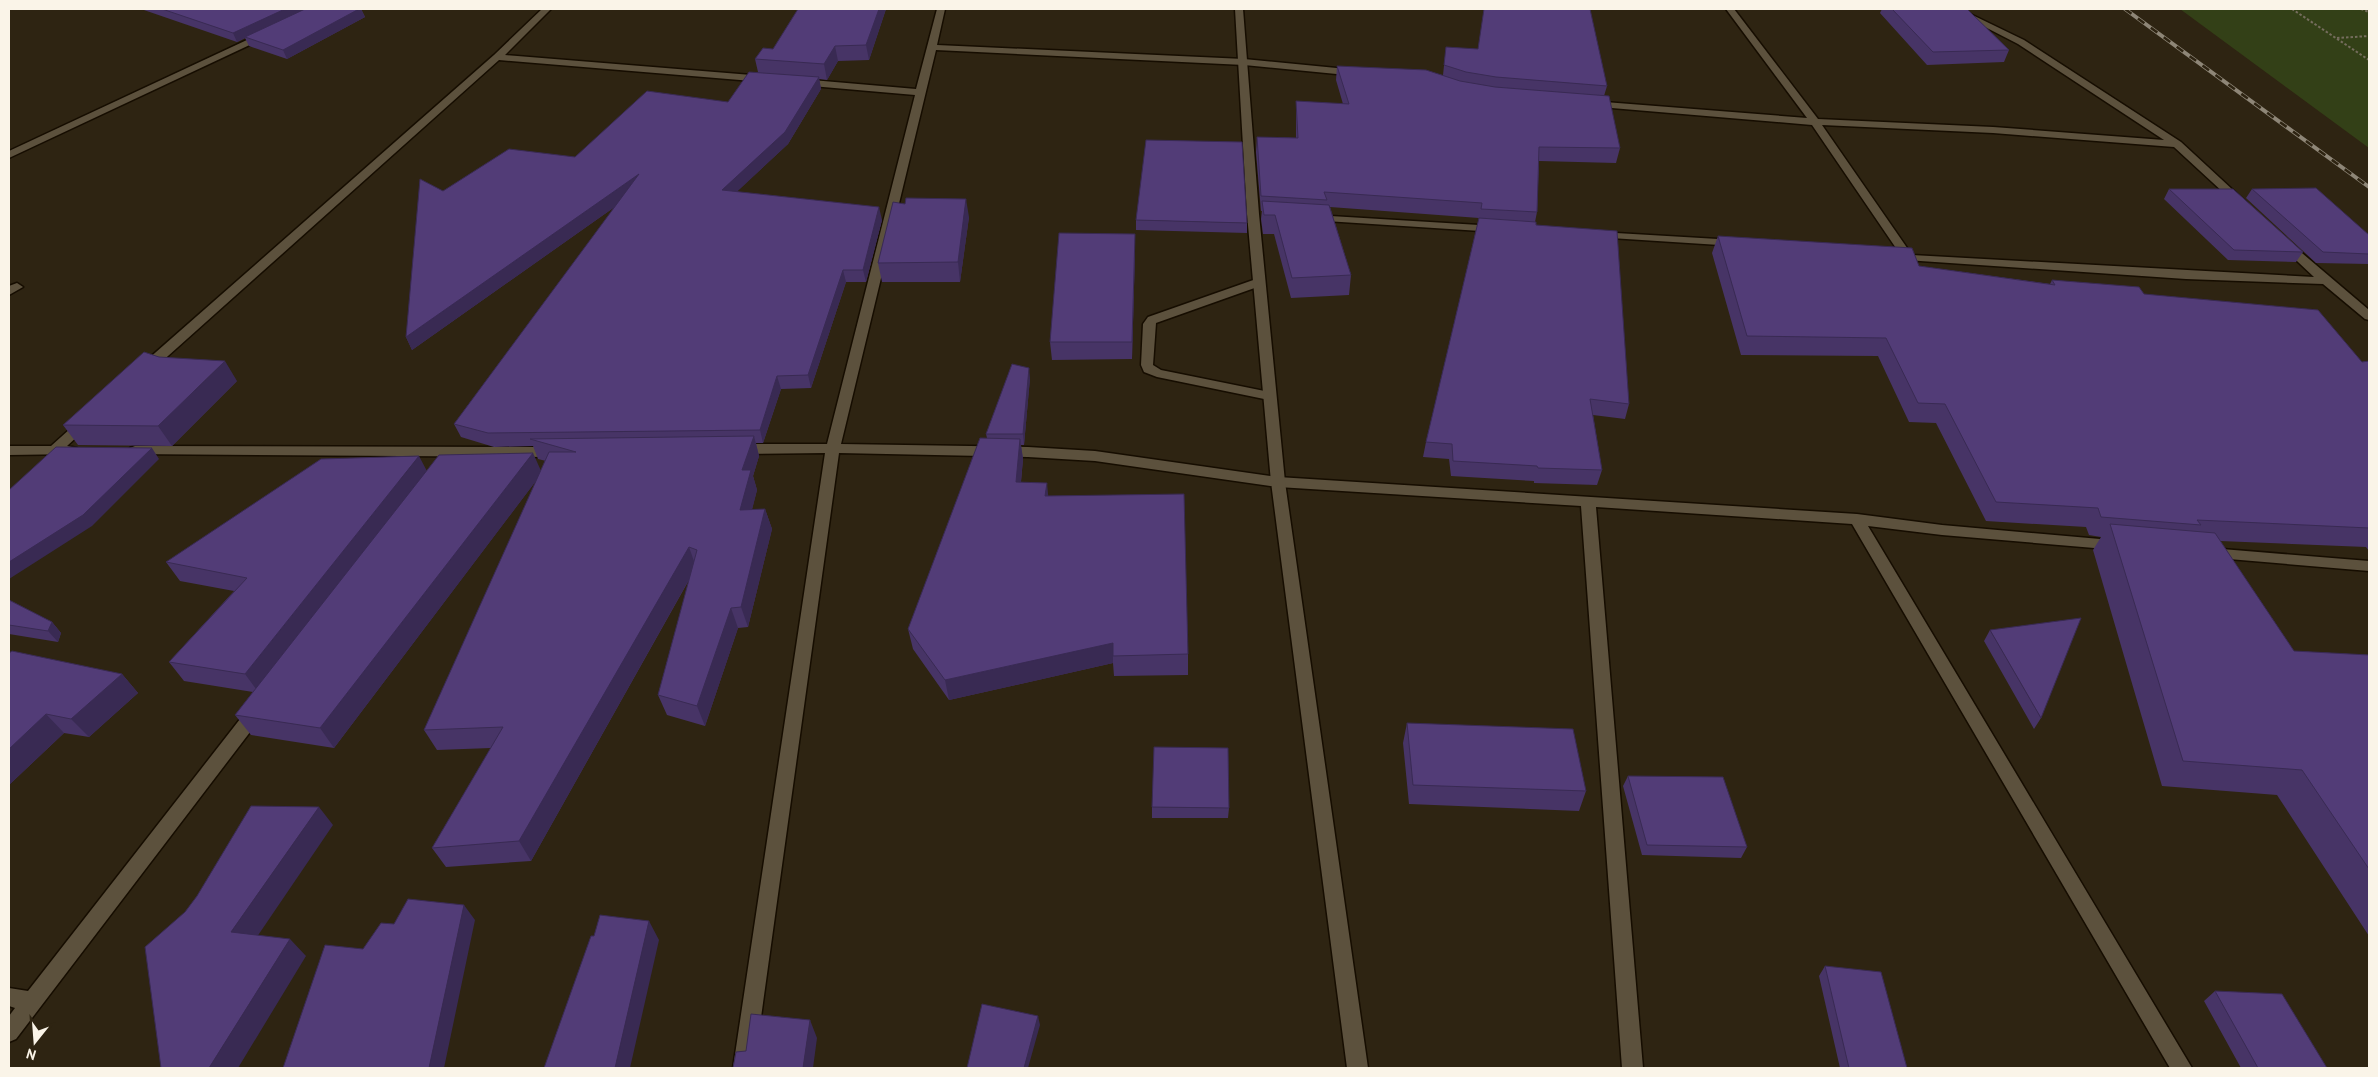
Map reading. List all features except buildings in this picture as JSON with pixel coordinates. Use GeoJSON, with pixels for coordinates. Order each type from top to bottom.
{"type":"FeatureCollection","features":[{"type":"Feature","properties":{"kind":"street"},"geometry":{"type":"LineString","coordinates":[[135,379],[497,57],[547,9]]}},
{"type":"Feature","properties":{"kind":"street"},"geometry":{"type":"LineString","coordinates":[[743,1068],[833,448],[941,9]]}},
{"type":"Feature","properties":{"kind":"street"},"geometry":{"type":"LineString","coordinates":[[1240,9],[1258,214],[1259,282],[1268,396],[1278,482],[1358,1068]]}},
{"type":"Feature","properties":{"kind":"street"},"geometry":{"type":"LineString","coordinates":[[1730,9],[1815,122],[1909,258]]}},
{"type":"Feature","properties":{"kind":"street"},"geometry":{"type":"LineString","coordinates":[[1954,9],[2021,42],[2177,144],[2248,209]]}},
{"type":"Feature","properties":{"kind":"street"},"geometry":{"type":"LineString","coordinates":[[9,155],[275,30]]}},
{"type":"Feature","properties":{"kind":"street"},"geometry":{"type":"LineString","coordinates":[[932,47],[1244,62],[1372,74]]}},
{"type":"Feature","properties":{"kind":"street"},"geometry":{"type":"LineString","coordinates":[[497,57],[773,80]]}},
{"type":"Feature","properties":{"kind":"street"},"geometry":{"type":"LineString","coordinates":[[792,81],[920,92]]}},
{"type":"Feature","properties":{"kind":"street"},"geometry":{"type":"LineString","coordinates":[[1581,103],[1815,122],[1992,130],[2177,144]]}},
{"type":"Feature","properties":{"kind":"street"},"geometry":{"type":"LineString","coordinates":[[1303,217],[1513,230]]}},
{"type":"Feature","properties":{"kind":"street"},"geometry":{"type":"LineString","coordinates":[[1582,234],[1752,244]]}},
{"type":"Feature","properties":{"kind":"street"},"geometry":{"type":"LineString","coordinates":[[2276,235],[2326,281],[2369,316]]}},
{"type":"Feature","properties":{"kind":"street"},"geometry":{"type":"LineString","coordinates":[[1880,255],[2186,275],[2326,281]]}},
{"type":"Feature","properties":{"kind":"street"},"geometry":{"type":"LineString","coordinates":[[1259,282],[1152,320],[1149,324],[1147,365],[1157,373],[1268,396]]}},
{"type":"Feature","properties":{"kind":"street"},"geometry":{"type":"LineString","coordinates":[[54,451],[98,412]]}},
{"type":"Feature","properties":{"kind":"street"},"geometry":{"type":"LineString","coordinates":[[724,450],[833,448],[1028,452],[1095,456],[1278,482],[1857,519],[1942,530],[2131,546]]}},
{"type":"Feature","properties":{"kind":"street"},"geometry":{"type":"LineString","coordinates":[[9,451],[83,451]]}},
{"type":"Feature","properties":{"kind":"street"},"geometry":{"type":"LineString","coordinates":[[122,451],[456,454],[565,452]]}},
{"type":"Feature","properties":{"kind":"street"},"geometry":{"type":"LineString","coordinates":[[444,468],[456,454]]}},
{"type":"Feature","properties":{"kind":"street"},"geometry":{"type":"LineString","coordinates":[[1588,502],[1632,1068]]}},
{"type":"Feature","properties":{"kind":"street"},"geometry":{"type":"LineString","coordinates":[[1857,519],[2182,1068]]}},
{"type":"Feature","properties":{"kind":"street"},"geometry":{"type":"LineString","coordinates":[[2200,552],[2369,566]]}},
{"type":"Feature","properties":{"kind":"street"},"geometry":{"type":"LineString","coordinates":[[9,1032],[267,697]]}},
{"type":"Feature","properties":{"kind":"street"},"geometry":{"type":"LineString","coordinates":[[9,997],[32,1001]]}},
{"type":"Feature","properties":{"kind":"path"},"geometry":{"type":"LineString","coordinates":[[2292,9],[2369,60]]}},
{"type":"Feature","properties":{"kind":"path"},"geometry":{"type":"LineString","coordinates":[[2361,9],[2369,12]]}},
{"type":"Feature","properties":{"kind":"path"},"geometry":{"type":"LineString","coordinates":[[2337,38],[2369,36]]}},
{"type":"Feature","properties":{"kind":"green space"},"geometry":{"type":"Polygon","coordinates":[[[2180,9],[2369,9],[2369,148],[2180,9]]]}},
{"type":"Feature","properties":{"kind":"railway"},"geometry":{"type":"LineString","coordinates":[[2125,9],[2369,187]]}}]}
